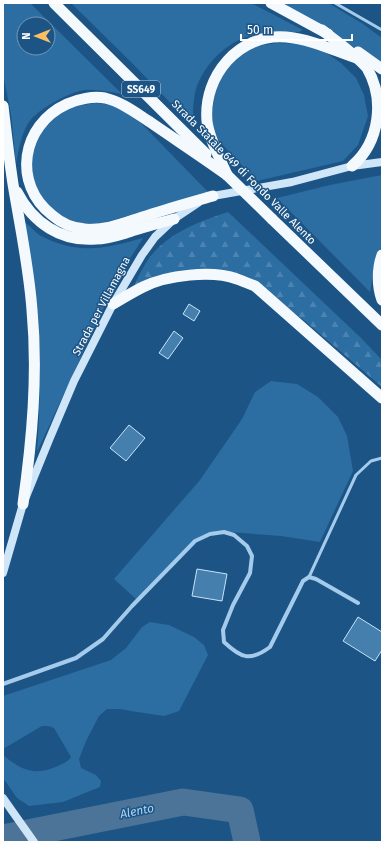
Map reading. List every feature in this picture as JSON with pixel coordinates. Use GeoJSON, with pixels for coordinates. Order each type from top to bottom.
{"type":"FeatureCollection","features":[{"type":"Feature","properties":{"kind":"highway","name":"Strada Statale 649 di Fondo Valle Alento"},"geometry":{"type":"LineString","coordinates":[[54,3],[227,175],[382,325]]}},
{"type":"Feature","properties":{"kind":"highway"},"geometry":{"type":"LineString","coordinates":[[271,3],[322,30],[382,69]]}},
{"type":"Feature","properties":{"kind":"highway"},"geometry":{"type":"LineString","coordinates":[[322,30],[367,68],[376,86],[380,106],[380,115],[376,135],[366,152],[352,166]]}},
{"type":"Feature","properties":{"kind":"highway"},"geometry":{"type":"LineString","coordinates":[[227,175],[209,132],[207,107],[211,86],[220,69],[232,55],[249,44],[264,39],[285,36],[299,38],[358,59]]}},
{"type":"Feature","properties":{"kind":"highway"},"geometry":{"type":"LineString","coordinates":[[213,196],[114,226],[85,229],[73,227],[58,220],[44,210],[35,197],[30,186],[27,173],[26,160],[29,145],[36,130],[47,117],[57,109],[73,102],[88,98],[104,98],[119,102],[227,175]]}},
{"type":"Feature","properties":{"kind":"highway"},"geometry":{"type":"LineString","coordinates":[[3,106],[13,184],[25,247],[32,304],[34,369],[32,440],[23,504]]}},
{"type":"Feature","properties":{"kind":"highway"},"geometry":{"type":"LineString","coordinates":[[13,184],[22,201],[34,216],[50,229],[64,236],[81,240],[97,240],[174,219]]}},
{"type":"Feature","properties":{"kind":"highway"},"geometry":{"type":"LineString","coordinates":[[382,255],[378,278],[379,292],[382,300]]}},
{"type":"Feature","properties":{"kind":"highway"},"geometry":{"type":"LineString","coordinates":[[113,304],[144,286],[167,278],[192,275],[213,275],[236,278],[255,286],[382,398]]}},
{"type":"Feature","properties":{"kind":"main road","name":"Strada per Villamagna"},"geometry":{"type":"LineString","coordinates":[[3,573],[23,504],[74,381],[113,304],[142,255],[155,237],[186,210],[213,196],[292,182],[352,166],[382,162]]}},
{"type":"Feature","properties":{"kind":"main road"},"geometry":{"type":"LineString","coordinates":[[5,801],[34,842]]}},
{"type":"Feature","properties":{"kind":"street"},"geometry":{"type":"LineString","coordinates":[[3,684],[76,658],[103,639],[132,606],[195,541],[210,534],[224,532],[234,535],[247,546],[252,556],[250,573],[233,605],[223,630],[224,642],[236,653],[247,657],[254,656],[262,653],[270,647],[303,581],[309,577],[316,579],[358,603]]}},
{"type":"Feature","properties":{"kind":"lane"},"geometry":{"type":"LineString","coordinates":[[334,3],[382,30]]}},
{"type":"Feature","properties":{"kind":"lane"},"geometry":{"type":"LineString","coordinates":[[309,577],[356,475],[371,460],[382,458]]}},
{"type":"Feature","properties":{"kind":"green space"},"geometry":{"type":"Polygon","coordinates":[[[3,3],[30,3],[43,16],[16,16],[16,56],[56,56],[56,29],[122,94],[99,90],[78,91],[46,107],[33,117],[26,127],[16,163],[11,114],[3,74],[3,3]]]}},
{"type":"Feature","properties":{"kind":"green space"},"geometry":{"type":"Polygon","coordinates":[[[71,3],[251,3],[303,30],[299,32],[265,33],[254,35],[235,42],[218,54],[205,71],[196,89],[193,123],[186,119],[71,3]]]}},
{"type":"Feature","properties":{"kind":"green space"},"geometry":{"type":"Polygon","coordinates":[[[275,3],[330,4],[363,24],[382,38],[382,66],[349,44],[275,3]]]}},
{"type":"Feature","properties":{"kind":"green space"},"geometry":{"type":"Polygon","coordinates":[[[277,43],[298,44],[322,50],[341,63],[356,78],[364,95],[368,116],[358,145],[343,161],[257,181],[217,139],[213,130],[213,93],[230,62],[256,46],[277,43]]]}},
{"type":"Feature","properties":{"kind":"green space"},"geometry":{"type":"Polygon","coordinates":[[[96,103],[113,105],[140,122],[209,193],[102,223],[79,223],[60,216],[45,204],[35,188],[31,173],[32,152],[38,134],[61,111],[76,106],[96,103]]]}},
{"type":"Feature","properties":{"kind":"green space"},"geometry":{"type":"Polygon","coordinates":[[[382,175],[382,245],[374,267],[370,292],[277,198],[330,185],[382,175]]]}},
{"type":"Feature","properties":{"kind":"green space"},"geometry":{"type":"Polygon","coordinates":[[[228,212],[360,337],[382,360],[382,387],[305,321],[256,284],[213,271],[133,288],[147,261],[166,241],[183,230],[228,212]]]}},
{"type":"Feature","properties":{"kind":"green space"},"geometry":{"type":"Polygon","coordinates":[[[21,221],[41,236],[54,242],[80,248],[104,247],[143,238],[117,279],[37,452],[40,364],[29,267],[21,221]]]}},
{"type":"Feature","properties":{"kind":"green space"},"geometry":{"type":"Polygon","coordinates":[[[271,381],[297,384],[318,397],[338,417],[347,436],[353,471],[320,542],[281,536],[217,531],[201,536],[191,542],[136,599],[114,579],[200,480],[242,419],[255,392],[271,381]]]}},
{"type":"Feature","properties":{"kind":"green space"},"geometry":{"type":"Polygon","coordinates":[[[150,622],[169,625],[194,637],[204,645],[208,655],[179,711],[164,716],[120,709],[107,709],[99,716],[86,741],[79,759],[81,768],[96,775],[101,781],[100,787],[63,802],[29,806],[17,798],[3,778],[3,755],[16,765],[36,771],[42,771],[58,766],[71,757],[54,728],[48,726],[42,726],[3,749],[3,696],[111,660],[126,648],[142,627],[150,622]]]}},
{"type":"Feature","properties":{"kind":"building"},"geometry":{"type":"Polygon","coordinates":[[[189,304],[200,311],[194,321],[183,314],[189,304]]]}},
{"type":"Feature","properties":{"kind":"building"},"geometry":{"type":"Polygon","coordinates":[[[174,331],[183,338],[168,359],[159,353],[174,331]]]}},
{"type":"Feature","properties":{"kind":"building"},"geometry":{"type":"Polygon","coordinates":[[[129,425],[145,438],[126,461],[110,448],[129,425]]]}},
{"type":"Feature","properties":{"kind":"building"},"geometry":{"type":"Polygon","coordinates":[[[197,569],[227,574],[222,601],[192,596],[197,569]]]}},
{"type":"Feature","properties":{"kind":"building"},"geometry":{"type":"Polygon","coordinates":[[[358,617],[382,632],[382,650],[375,661],[343,641],[358,617]]]}},
{"type":"Feature","properties":{"kind":"waterway","name":"Alento"},"geometry":{"type":"LineString","coordinates":[[3,838],[183,802],[240,810],[247,842]]}}]}
